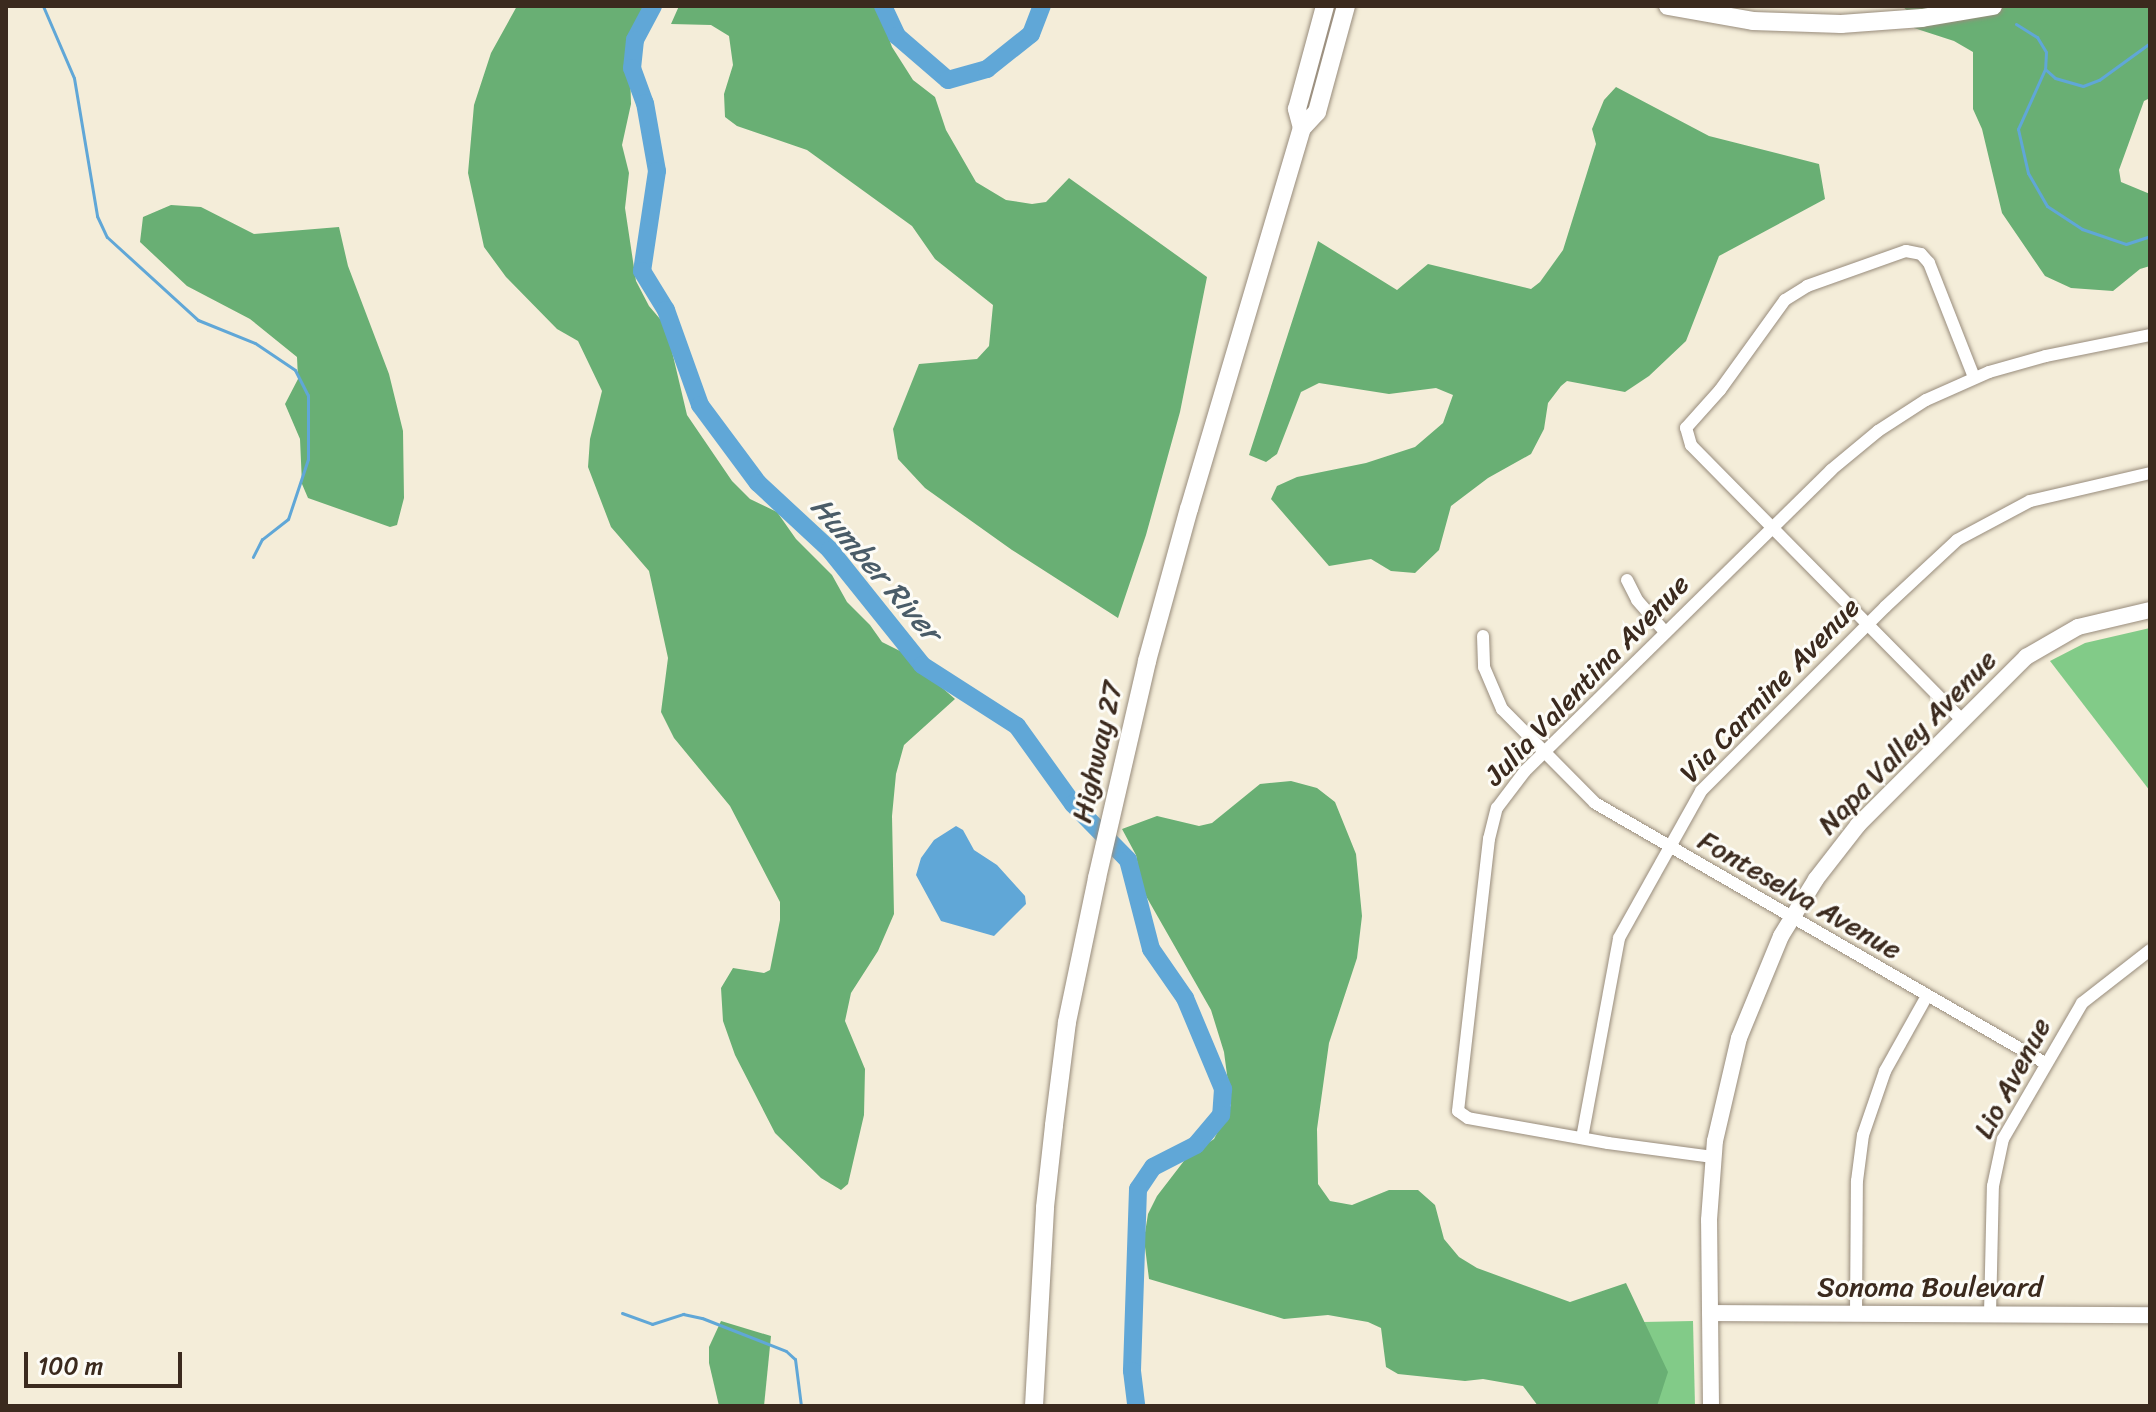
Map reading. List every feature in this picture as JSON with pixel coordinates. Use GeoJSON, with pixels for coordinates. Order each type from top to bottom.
{"type":"FeatureCollection","features":[{"type":"Feature","properties":{"kind":"main road","name":"Highway 27"},"geometry":{"type":"LineString","coordinates":[[1302,128],[1297,109],[1325,6]]}},
{"type":"Feature","properties":{"kind":"main road","name":"Highway 27"},"geometry":{"type":"LineString","coordinates":[[1034,1406],[1045,1207],[1054,1125],[1067,1022],[1097,878],[1155,631],[1302,128],[1317,112],[1346,6]]}},
{"type":"Feature","properties":{"kind":"main road"},"geometry":{"type":"LineString","coordinates":[[1668,6],[1753,21],[1841,24],[1922,18],[1993,6]]}},
{"type":"Feature","properties":{"kind":"street"},"geometry":{"type":"LineString","coordinates":[[1962,720],[1691,445],[1686,428],[1720,390],[1785,300],[1807,286],[1914,251],[1929,263],[1974,377]]}},
{"type":"Feature","properties":{"kind":"street","name":"Julia Valentina Avenue"},"geometry":{"type":"LineString","coordinates":[[1713,1157],[1468,1118],[1458,1111],[1456,1103],[1492,822],[1505,794],[1665,632],[1878,431],[1926,400],[1974,377],[2017,363],[2150,335]]}},
{"type":"Feature","properties":{"kind":"street","name":"Via Carmine Avenue"},"geometry":{"type":"LineString","coordinates":[[1582,1138],[1619,938],[1701,791],[1718,771],[1932,561],[1981,525],[2055,493],[2150,473]]}},
{"type":"Feature","properties":{"kind":"street"},"geometry":{"type":"LineString","coordinates":[[1627,580],[1637,600],[1665,632]]}},
{"type":"Feature","properties":{"kind":"street","name":"Napa Valley Avenue"},"geometry":{"type":"LineString","coordinates":[[1711,1406],[1713,1157],[1723,1095],[1739,1038],[1764,972],[1792,918],[1824,867],[1858,825],[2026,657],[2051,640],[2090,623],[2150,610]]}},
{"type":"Feature","properties":{"kind":"street","name":"Fonteselva Avenue"},"geometry":{"type":"LineString","coordinates":[[1483,636],[1484,667],[1491,690],[1502,709],[1595,803],[2045,1063]]}},
{"type":"Feature","properties":{"kind":"street","name":"Lio Avenue"},"geometry":{"type":"LineString","coordinates":[[1990,1314],[1992,1202],[1998,1155],[2011,1123],[2082,1003],[2150,950]]}},
{"type":"Feature","properties":{"kind":"street"},"geometry":{"type":"LineString","coordinates":[[1856,1313],[1857,1181],[1863,1135],[1885,1071],[1927,996]]}},
{"type":"Feature","properties":{"kind":"street","name":"Sonoma Boulevard"},"geometry":{"type":"LineString","coordinates":[[1710,1313],[2150,1315]]}},
{"type":"Feature","properties":{"kind":"green space"},"geometry":{"type":"Polygon","coordinates":[[[517,6],[654,6],[630,69],[631,104],[622,145],[629,173],[625,208],[636,281],[649,306],[666,326],[687,415],[732,481],[750,499],[777,512],[796,539],[832,575],[847,602],[882,642],[900,651],[955,699],[904,745],[896,774],[892,816],[894,914],[878,951],[851,993],[845,1021],[865,1069],[864,1115],[848,1184],[841,1190],[821,1178],[775,1133],[735,1055],[723,1021],[721,988],[733,968],[764,973],[770,970],[780,920],[780,902],[730,806],[674,738],[661,712],[668,658],[649,571],[611,527],[588,467],[590,439],[602,391],[578,341],[557,329],[506,277],[484,247],[468,173],[474,105],[491,53],[517,6]]]}},
{"type":"Feature","properties":{"kind":"green space"},"geometry":{"type":"Polygon","coordinates":[[[679,6],[877,6],[892,47],[913,80],[935,97],[946,130],[976,182],[1006,200],[1032,204],[1046,202],[1069,178],[1207,277],[1180,412],[1146,535],[1118,618],[1012,550],[925,488],[898,459],[893,429],[919,364],[977,359],[989,346],[993,305],[935,259],[912,226],[807,150],[737,126],[725,117],[724,94],[733,65],[729,36],[711,25],[671,24],[679,6]]]}},
{"type":"Feature","properties":{"kind":"green space"},"geometry":{"type":"Polygon","coordinates":[[[1902,6],[2150,6],[2150,98],[2144,101],[2119,170],[2121,182],[2150,194],[2150,266],[2140,269],[2113,291],[2071,288],[2045,276],[2002,213],[1982,129],[1973,109],[1973,52],[1954,41],[1914,28],[1910,13],[1902,6]]]}},
{"type":"Feature","properties":{"kind":"green space"},"geometry":{"type":"Polygon","coordinates":[[[1616,87],[1709,136],[1819,164],[1825,199],[1719,256],[1686,341],[1649,376],[1625,392],[1567,381],[1561,386],[1548,403],[1544,429],[1531,454],[1488,478],[1451,506],[1439,550],[1415,573],[1391,571],[1371,559],[1329,566],[1271,499],[1277,486],[1297,477],[1366,463],[1415,447],[1443,423],[1453,395],[1436,388],[1389,394],[1319,383],[1301,392],[1277,454],[1266,462],[1249,455],[1318,241],[1397,290],[1428,264],[1531,289],[1540,282],[1563,250],[1596,144],[1592,129],[1604,100],[1616,87]]]}},
{"type":"Feature","properties":{"kind":"green space"},"geometry":{"type":"Polygon","coordinates":[[[171,205],[201,207],[254,234],[339,227],[348,266],[389,374],[403,431],[404,498],[397,525],[390,527],[308,498],[302,484],[300,439],[285,404],[298,379],[297,357],[250,319],[187,286],[140,242],[143,217],[171,205]]]}},
{"type":"Feature","properties":{"kind":"green space"},"geometry":{"type":"Polygon","coordinates":[[[2150,628],[2150,791],[2050,661],[2085,643],[2150,628]]]}},
{"type":"Feature","properties":{"kind":"green space"},"geometry":{"type":"Polygon","coordinates":[[[1291,781],[1317,788],[1335,802],[1356,854],[1362,916],[1357,958],[1329,1043],[1317,1129],[1318,1184],[1330,1201],[1352,1205],[1389,1190],[1418,1190],[1435,1205],[1444,1239],[1459,1257],[1477,1268],[1570,1302],[1626,1283],[1668,1372],[1657,1406],[1538,1406],[1523,1386],[1483,1379],[1465,1381],[1398,1374],[1386,1367],[1381,1328],[1368,1322],[1328,1315],[1284,1319],[1149,1279],[1144,1239],[1148,1214],[1157,1196],[1187,1157],[1214,1139],[1231,1105],[1224,1052],[1211,1010],[1142,889],[1136,855],[1122,829],[1157,816],[1199,826],[1212,823],[1260,784],[1291,781]]]}},
{"type":"Feature","properties":{"kind":"green space"},"geometry":{"type":"Polygon","coordinates":[[[721,1321],[771,1336],[764,1406],[719,1406],[709,1363],[709,1347],[721,1321]]]}},
{"type":"Feature","properties":{"kind":"green space"},"geometry":{"type":"Polygon","coordinates":[[[1693,1321],[1695,1406],[1657,1406],[1643,1322],[1693,1321]]]}},
{"type":"Feature","properties":{"kind":"water"},"geometry":{"type":"Polygon","coordinates":[[[956,826],[963,830],[974,850],[997,865],[1025,896],[1026,904],[994,936],[941,921],[916,875],[921,858],[934,840],[956,826]]]}},
{"type":"Feature","properties":{"kind":"waterway"},"geometry":{"type":"LineString","coordinates":[[43,6],[74,78],[97,216],[107,237],[198,320],[255,343],[295,370],[308,395],[308,459],[288,519],[262,539],[253,557]]}},
{"type":"Feature","properties":{"kind":"waterway","name":"Humber River"},"geometry":{"type":"LineString","coordinates":[[653,6],[635,40],[632,68],[645,103],[657,171],[642,271],[666,310],[700,405],[758,483],[830,550],[922,665],[1017,726],[1073,804],[1128,860],[1151,949],[1185,998],[1223,1089],[1221,1115],[1196,1145],[1153,1167],[1138,1189],[1132,1371],[1136,1406]]}},
{"type":"Feature","properties":{"kind":"waterway","name":"Humber River"},"geometry":{"type":"LineString","coordinates":[[883,6],[897,36],[948,80],[987,69],[1031,34],[1042,6]]}},
{"type":"Feature","properties":{"kind":"waterway"},"geometry":{"type":"LineString","coordinates":[[2016,24],[2037,37],[2046,52],[2045,69],[2018,129],[2028,173],[2047,206],[2082,229],[2126,244],[2150,236]]}},
{"type":"Feature","properties":{"kind":"waterway"},"geometry":{"type":"LineString","coordinates":[[2045,69],[2055,78],[2083,86],[2099,80],[2150,43]]}},
{"type":"Feature","properties":{"kind":"waterway"},"geometry":{"type":"LineString","coordinates":[[622,1313],[652,1324],[683,1314],[702,1318],[786,1351],[795,1359],[801,1406]]}}]}
